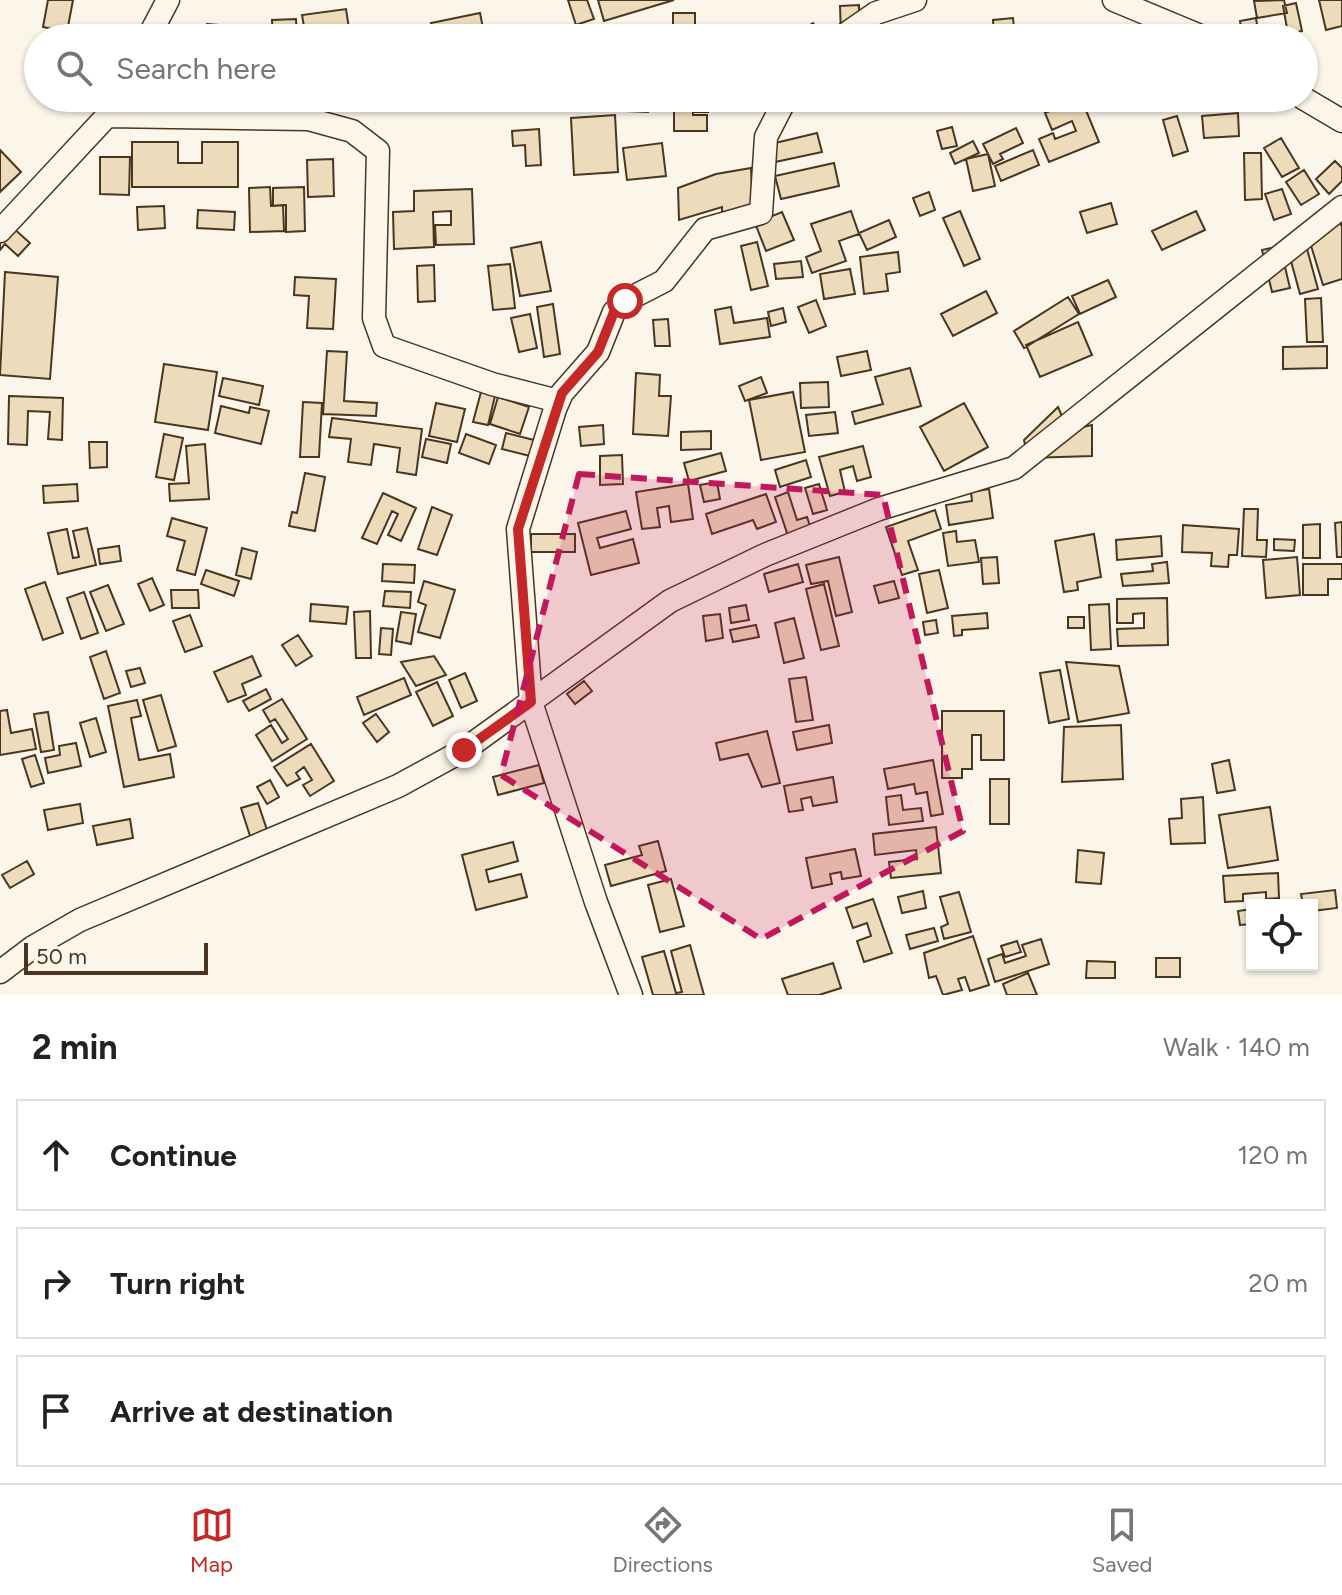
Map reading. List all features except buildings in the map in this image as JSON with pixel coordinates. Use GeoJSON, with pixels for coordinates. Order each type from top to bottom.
{"type":"FeatureCollection","features":[{"type":"Feature","properties":{"kind":"street"},"geometry":{"type":"LineString","coordinates":[[155,24],[168,0]]}},
{"type":"Feature","properties":{"kind":"street"},"geometry":{"type":"LineString","coordinates":[[860,24],[876,13],[915,0]]}},
{"type":"Feature","properties":{"kind":"street"},"geometry":{"type":"LineString","coordinates":[[1114,0],[1171,24]]}},
{"type":"Feature","properties":{"kind":"street"},"geometry":{"type":"LineString","coordinates":[[1318,107],[1342,121]]}},
{"type":"Feature","properties":{"kind":"street"},"geometry":{"type":"LineString","coordinates":[[0,231],[107,112]]}},
{"type":"Feature","properties":{"kind":"street"},"geometry":{"type":"LineString","coordinates":[[194,112],[308,119],[352,131],[378,151],[374,318],[384,346],[492,384],[558,401]]}},
{"type":"Feature","properties":{"kind":"street"},"geometry":{"type":"LineString","coordinates":[[631,995],[596,902],[531,702],[518,529],[558,401],[598,352],[614,312],[625,301],[664,281],[681,265],[705,229],[761,213],[766,137],[779,112]]}},
{"type":"Feature","properties":{"kind":"street"},"geometry":{"type":"LineString","coordinates":[[0,972],[33,947],[80,920],[398,786],[464,750],[670,601],[765,555],[879,509],[1014,468],[1342,207]]}},
{"type":"Feature","properties":{"kind":"highlighted area"},"geometry":{"type":"Polygon","coordinates":[[[579,474],[883,495],[963,831],[761,939],[501,775],[579,474]]]}},
{"type":"Feature","properties":{"kind":"route"},"geometry":{"type":"LineString","coordinates":[[464,750],[531,702],[518,529],[562,393],[598,352],[614,312],[625,301]]}}]}
